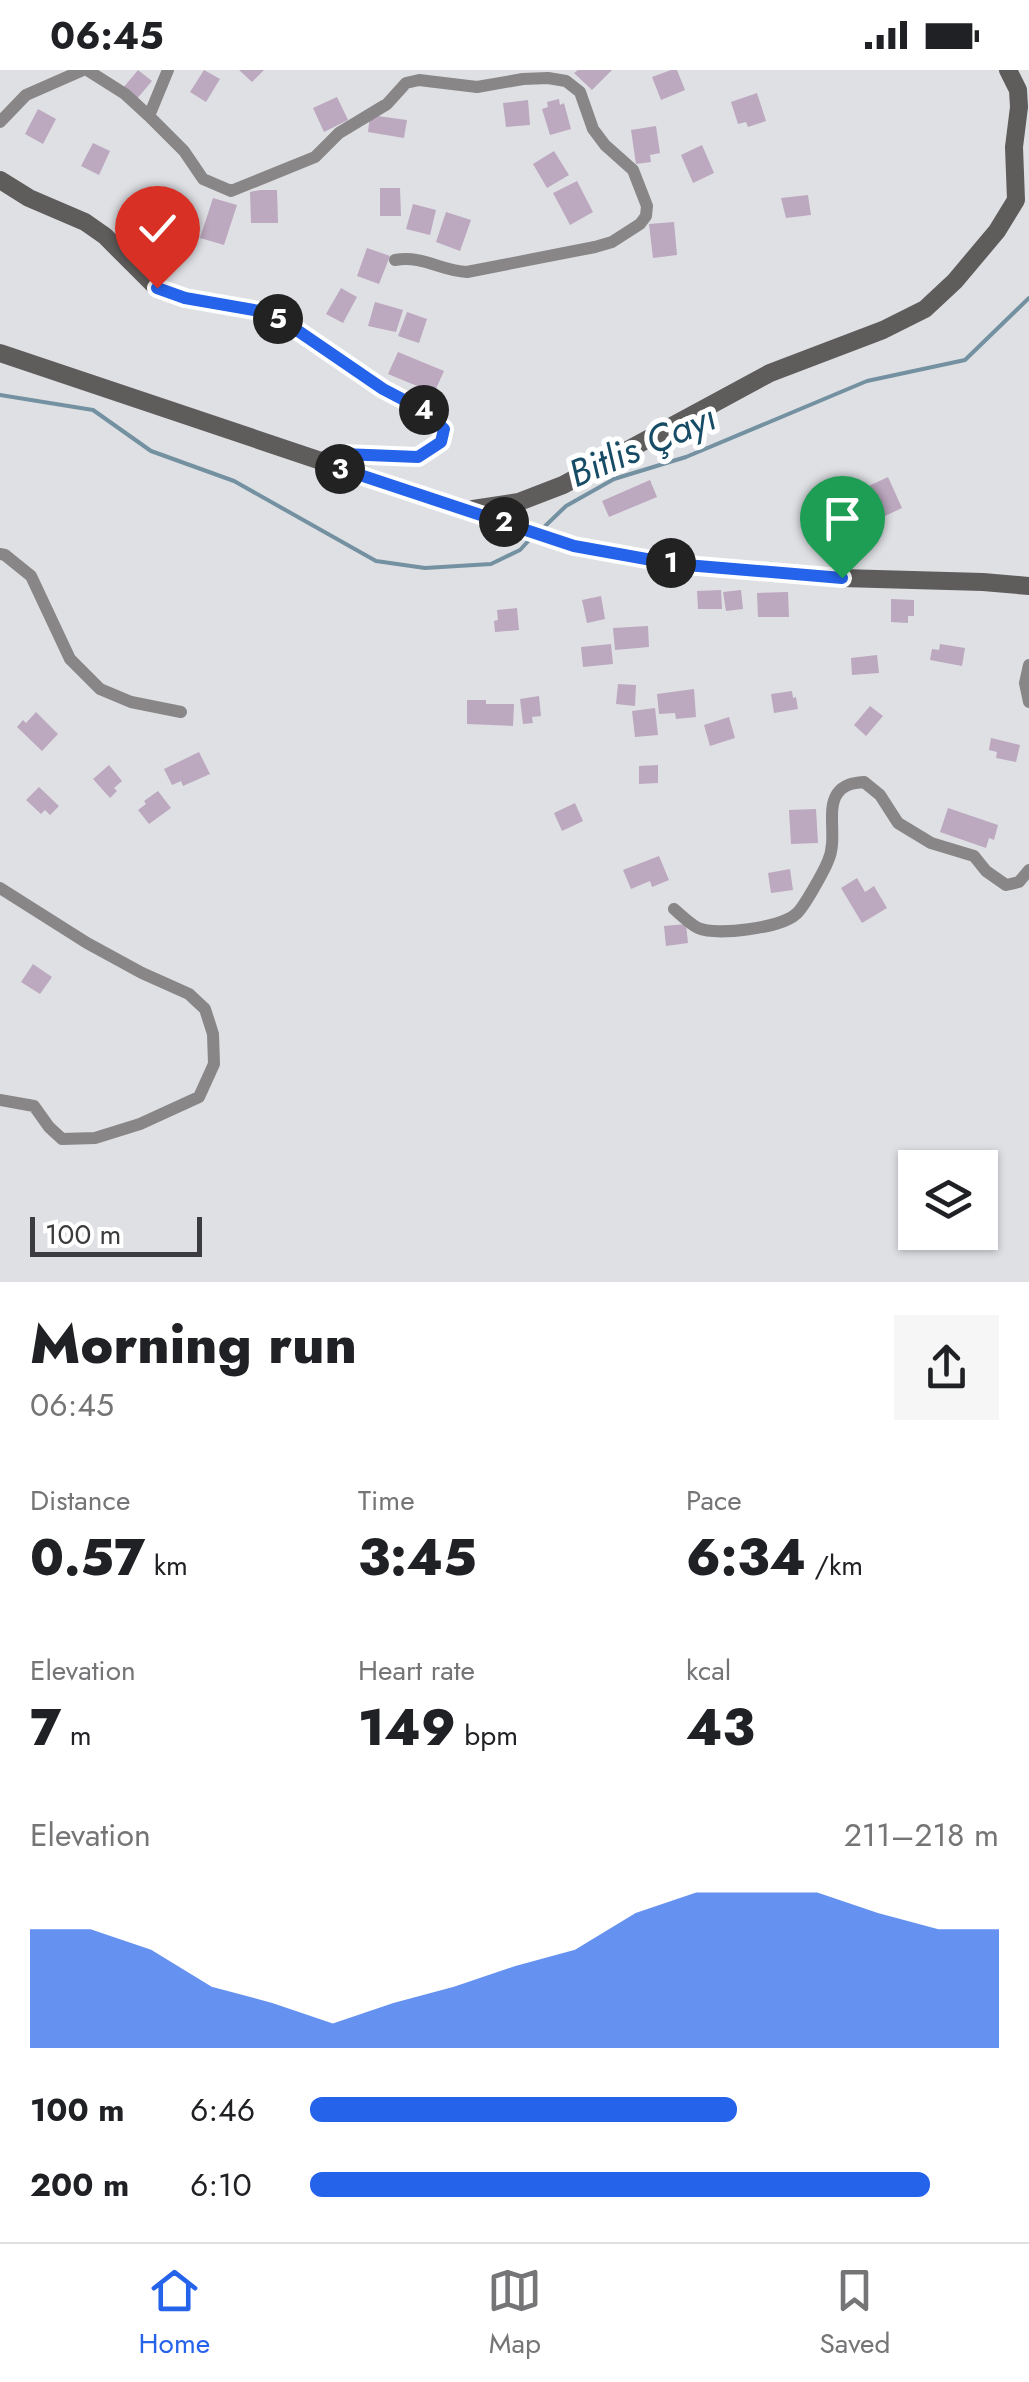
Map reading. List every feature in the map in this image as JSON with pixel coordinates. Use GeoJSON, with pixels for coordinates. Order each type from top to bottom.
{"type":"FeatureCollection","features":[{"type":"Feature","properties":{"kind":"street"},"geometry":{"type":"LineString","coordinates":[[0,122],[26,95],[85,70],[125,94],[149,116],[184,151],[203,179],[231,191],[315,157],[339,133],[387,104],[406,83],[419,80],[477,87],[523,79],[560,80],[580,92],[593,128],[605,145],[633,170],[647,206],[640,224],[612,242],[595,246],[467,272],[453,272],[415,258],[395,260]]}},
{"type":"Feature","properties":{"kind":"street"},"geometry":{"type":"LineString","coordinates":[[149,116],[168,70]]}},
{"type":"Feature","properties":{"kind":"street"},"geometry":{"type":"LineString","coordinates":[[468,510],[519,502],[563,485],[770,373],[883,330],[924,309],[956,282],[1016,200],[1018,90],[1008,70]]}},
{"type":"Feature","properties":{"kind":"street"},"geometry":{"type":"LineString","coordinates":[[0,180],[85,222],[105,236],[157,288],[276,318],[383,389],[425,411],[444,429],[441,442],[418,457],[343,454],[330,465]]}},
{"type":"Feature","properties":{"kind":"street"},"geometry":{"type":"LineString","coordinates":[[0,353],[574,546],[674,564],[842,578],[1029,586]]}},
{"type":"Feature","properties":{"kind":"street"},"geometry":{"type":"LineString","coordinates":[[0,554],[31,576],[70,659],[100,688],[130,702],[181,712]]}},
{"type":"Feature","properties":{"kind":"street"},"geometry":{"type":"LineString","coordinates":[[1029,665],[1025,683],[1029,702]]}},
{"type":"Feature","properties":{"kind":"street"},"geometry":{"type":"LineString","coordinates":[[674,909],[698,928],[716,931],[772,926],[796,914],[828,861],[834,839],[831,811],[836,795],[847,784],[864,782],[880,795],[898,823],[931,843],[974,856],[986,872],[1006,885],[1019,882],[1029,870]]}},
{"type":"Feature","properties":{"kind":"street"},"geometry":{"type":"LineString","coordinates":[[0,888],[87,943],[188,994],[210,1019],[214,1048],[214,1064],[199,1097],[155,1119],[95,1138],[62,1139],[34,1106],[0,1100]]}},
{"type":"Feature","properties":{"kind":"building"},"geometry":{"type":"Polygon","coordinates":[[[138,70],[152,81],[136,100],[123,88],[138,70]]]}},
{"type":"Feature","properties":{"kind":"building"},"geometry":{"type":"Polygon","coordinates":[[[204,70],[220,79],[206,102],[190,92],[204,70]]]}},
{"type":"Feature","properties":{"kind":"building"},"geometry":{"type":"Polygon","coordinates":[[[239,70],[264,70],[252,82],[239,70]]]}},
{"type":"Feature","properties":{"kind":"building"},"geometry":{"type":"Polygon","coordinates":[[[612,70],[592,90],[574,73],[612,70]]]}},
{"type":"Feature","properties":{"kind":"building"},"geometry":{"type":"Polygon","coordinates":[[[677,70],[685,90],[661,100],[652,77],[677,70]]]}},
{"type":"Feature","properties":{"kind":"building"},"geometry":{"type":"Polygon","coordinates":[[[757,93],[766,121],[748,127],[746,122],[738,124],[731,102],[757,93]]]}},
{"type":"Feature","properties":{"kind":"building"},"geometry":{"type":"Polygon","coordinates":[[[337,97],[348,120],[324,132],[313,108],[337,97]]]}},
{"type":"Feature","properties":{"kind":"building"},"geometry":{"type":"Polygon","coordinates":[[[559,99],[560,105],[564,103],[571,129],[550,135],[542,109],[548,107],[547,102],[559,99]]]}},
{"type":"Feature","properties":{"kind":"building"},"geometry":{"type":"Polygon","coordinates":[[[528,100],[530,125],[506,127],[503,103],[528,100]]]}},
{"type":"Feature","properties":{"kind":"building"},"geometry":{"type":"Polygon","coordinates":[[[38,109],[56,119],[43,144],[25,134],[38,109]]]}},
{"type":"Feature","properties":{"kind":"building"},"geometry":{"type":"Polygon","coordinates":[[[370,115],[407,120],[404,138],[368,132],[370,115]]]}},
{"type":"Feature","properties":{"kind":"building"},"geometry":{"type":"Polygon","coordinates":[[[656,126],[660,153],[650,155],[651,162],[636,164],[631,130],[656,126]]]}},
{"type":"Feature","properties":{"kind":"building"},"geometry":{"type":"Polygon","coordinates":[[[93,143],[110,151],[99,175],[81,166],[93,143]]]}},
{"type":"Feature","properties":{"kind":"building"},"geometry":{"type":"Polygon","coordinates":[[[702,145],[714,173],[693,183],[681,155],[702,145]]]}},
{"type":"Feature","properties":{"kind":"building"},"geometry":{"type":"Polygon","coordinates":[[[554,151],[569,175],[547,188],[533,164],[554,151]]]}},
{"type":"Feature","properties":{"kind":"building"},"geometry":{"type":"Polygon","coordinates":[[[577,181],[593,212],[570,225],[553,193],[577,181]]]}},
{"type":"Feature","properties":{"kind":"building"},"geometry":{"type":"Polygon","coordinates":[[[380,188],[400,188],[401,216],[380,216],[380,188]]]}},
{"type":"Feature","properties":{"kind":"building"},"geometry":{"type":"Polygon","coordinates":[[[277,190],[278,223],[251,223],[250,192],[277,190]]]}},
{"type":"Feature","properties":{"kind":"building"},"geometry":{"type":"Polygon","coordinates":[[[808,195],[811,215],[786,218],[781,198],[808,195]]]}},
{"type":"Feature","properties":{"kind":"building"},"geometry":{"type":"Polygon","coordinates":[[[213,198],[237,205],[224,245],[200,238],[213,198]]]}},
{"type":"Feature","properties":{"kind":"building"},"geometry":{"type":"Polygon","coordinates":[[[413,204],[436,210],[430,235],[406,229],[413,204]]]}},
{"type":"Feature","properties":{"kind":"building"},"geometry":{"type":"Polygon","coordinates":[[[446,212],[471,220],[460,251],[436,242],[446,212]]]}},
{"type":"Feature","properties":{"kind":"building"},"geometry":{"type":"Polygon","coordinates":[[[674,222],[677,255],[653,258],[649,224],[674,222]]]}},
{"type":"Feature","properties":{"kind":"building"},"geometry":{"type":"Polygon","coordinates":[[[367,248],[390,256],[379,284],[357,276],[367,248]]]}},
{"type":"Feature","properties":{"kind":"building"},"geometry":{"type":"Polygon","coordinates":[[[341,288],[357,297],[343,323],[326,314],[341,288]]]}},
{"type":"Feature","properties":{"kind":"building"},"geometry":{"type":"Polygon","coordinates":[[[375,302],[403,310],[396,332],[368,326],[375,302]]]}},
{"type":"Feature","properties":{"kind":"building"},"geometry":{"type":"Polygon","coordinates":[[[407,312],[427,319],[419,343],[398,336],[407,312]]]}},
{"type":"Feature","properties":{"kind":"building"},"geometry":{"type":"Polygon","coordinates":[[[398,352],[444,371],[434,393],[388,374],[398,352]]]}},
{"type":"Feature","properties":{"kind":"building"},"geometry":{"type":"Polygon","coordinates":[[[888,477],[902,508],[838,538],[824,507],[888,477]]]}},
{"type":"Feature","properties":{"kind":"building"},"geometry":{"type":"Polygon","coordinates":[[[650,480],[657,497],[609,517],[602,501],[650,480]]]}},
{"type":"Feature","properties":{"kind":"building"},"geometry":{"type":"Polygon","coordinates":[[[721,590],[722,609],[698,609],[697,591],[721,590]]]}},
{"type":"Feature","properties":{"kind":"building"},"geometry":{"type":"Polygon","coordinates":[[[741,590],[743,609],[726,611],[723,592],[741,590]]]}},
{"type":"Feature","properties":{"kind":"building"},"geometry":{"type":"Polygon","coordinates":[[[788,592],[789,617],[758,617],[757,593],[788,592]]]}},
{"type":"Feature","properties":{"kind":"building"},"geometry":{"type":"Polygon","coordinates":[[[601,596],[605,619],[587,623],[582,600],[601,596]]]}},
{"type":"Feature","properties":{"kind":"building"},"geometry":{"type":"Polygon","coordinates":[[[891,599],[914,600],[914,616],[908,616],[908,623],[891,622],[891,599]]]}},
{"type":"Feature","properties":{"kind":"building"},"geometry":{"type":"Polygon","coordinates":[[[517,608],[519,630],[495,632],[497,610],[517,608]]]}},
{"type":"Feature","properties":{"kind":"building"},"geometry":{"type":"Polygon","coordinates":[[[648,626],[649,647],[615,650],[613,628],[648,626]]]}},
{"type":"Feature","properties":{"kind":"building"},"geometry":{"type":"Polygon","coordinates":[[[611,644],[613,664],[583,667],[581,647],[611,644]]]}},
{"type":"Feature","properties":{"kind":"building"},"geometry":{"type":"Polygon","coordinates":[[[940,644],[965,648],[962,666],[930,660],[932,649],[939,650],[940,644]]]}},
{"type":"Feature","properties":{"kind":"building"},"geometry":{"type":"Polygon","coordinates":[[[877,655],[879,673],[852,675],[851,658],[877,655]]]}},
{"type":"Feature","properties":{"kind":"building"},"geometry":{"type":"Polygon","coordinates":[[[618,684],[636,685],[635,706],[616,704],[618,684]]]}},
{"type":"Feature","properties":{"kind":"building"},"geometry":{"type":"Polygon","coordinates":[[[694,689],[696,717],[676,719],[675,713],[659,714],[657,694],[694,689]]]}},
{"type":"Feature","properties":{"kind":"building"},"geometry":{"type":"Polygon","coordinates":[[[792,691],[798,709],[774,713],[771,694],[792,691]]]}},
{"type":"Feature","properties":{"kind":"building"},"geometry":{"type":"Polygon","coordinates":[[[539,696],[541,716],[532,717],[533,723],[523,724],[520,699],[539,696]]]}},
{"type":"Feature","properties":{"kind":"building"},"geometry":{"type":"Polygon","coordinates":[[[467,700],[514,704],[513,726],[467,724],[467,700]]]}},
{"type":"Feature","properties":{"kind":"building"},"geometry":{"type":"Polygon","coordinates":[[[870,706],[883,716],[866,736],[854,725],[870,706]]]}},
{"type":"Feature","properties":{"kind":"building"},"geometry":{"type":"Polygon","coordinates":[[[655,708],[658,735],[635,737],[632,711],[655,708]]]}},
{"type":"Feature","properties":{"kind":"building"},"geometry":{"type":"Polygon","coordinates":[[[36,712],[58,734],[42,751],[17,727],[36,712]]]}},
{"type":"Feature","properties":{"kind":"building"},"geometry":{"type":"Polygon","coordinates":[[[729,717],[735,738],[710,746],[704,725],[729,717]]]}},
{"type":"Feature","properties":{"kind":"building"},"geometry":{"type":"Polygon","coordinates":[[[991,738],[1020,745],[1016,762],[996,758],[997,752],[989,750],[991,738]]]}},
{"type":"Feature","properties":{"kind":"building"},"geometry":{"type":"Polygon","coordinates":[[[199,752],[210,774],[183,786],[181,781],[172,785],[164,769],[199,752]]]}},
{"type":"Feature","properties":{"kind":"building"},"geometry":{"type":"Polygon","coordinates":[[[109,765],[122,781],[110,798],[93,779],[109,765]]]}},
{"type":"Feature","properties":{"kind":"building"},"geometry":{"type":"Polygon","coordinates":[[[658,765],[658,783],[639,784],[639,766],[658,765]]]}},
{"type":"Feature","properties":{"kind":"building"},"geometry":{"type":"Polygon","coordinates":[[[39,787],[59,806],[50,815],[45,810],[41,814],[26,800],[39,787]]]}},
{"type":"Feature","properties":{"kind":"building"},"geometry":{"type":"Polygon","coordinates":[[[158,791],[171,808],[149,824],[138,810],[158,791]]]}},
{"type":"Feature","properties":{"kind":"building"},"geometry":{"type":"Polygon","coordinates":[[[575,803],[583,821],[562,831],[554,813],[575,803]]]}},
{"type":"Feature","properties":{"kind":"building"},"geometry":{"type":"Polygon","coordinates":[[[948,808],[998,825],[994,840],[989,838],[986,848],[940,832],[948,808]]]}},
{"type":"Feature","properties":{"kind":"building"},"geometry":{"type":"Polygon","coordinates":[[[816,809],[818,843],[791,844],[789,810],[816,809]]]}},
{"type":"Feature","properties":{"kind":"building"},"geometry":{"type":"Polygon","coordinates":[[[659,856],[669,880],[652,887],[650,881],[631,889],[623,870],[659,856]]]}},
{"type":"Feature","properties":{"kind":"building"},"geometry":{"type":"Polygon","coordinates":[[[790,869],[793,890],[771,893],[768,873],[790,869]]]}},
{"type":"Feature","properties":{"kind":"building"},"geometry":{"type":"Polygon","coordinates":[[[857,878],[865,892],[874,886],[887,908],[862,923],[841,888],[857,878]]]}},
{"type":"Feature","properties":{"kind":"building"},"geometry":{"type":"Polygon","coordinates":[[[686,924],[688,943],[666,946],[664,926],[686,924]]]}},
{"type":"Feature","properties":{"kind":"building"},"geometry":{"type":"Polygon","coordinates":[[[33,964],[52,977],[40,994],[21,982],[33,964]]]}},
{"type":"Feature","properties":{"kind":"waterway","name":"Bitlis Çayı"},"geometry":{"type":"LineString","coordinates":[[542,529],[566,506],[614,479],[686,457],[867,381],[965,360],[1029,298]]}},
{"type":"Feature","properties":{"kind":"waterway","name":"Bitlis Çayı"},"geometry":{"type":"LineString","coordinates":[[0,395],[93,410],[151,451],[234,481],[376,561],[425,568],[491,564],[520,550],[531,538]]}},
{"type":"Feature","properties":{"kind":"route"},"geometry":{"type":"LineString","coordinates":[[157,288],[185,298],[265,312],[383,389],[425,411],[444,429],[441,442],[418,457],[343,454],[330,465],[574,546],[674,564],[842,578]]}}]}
